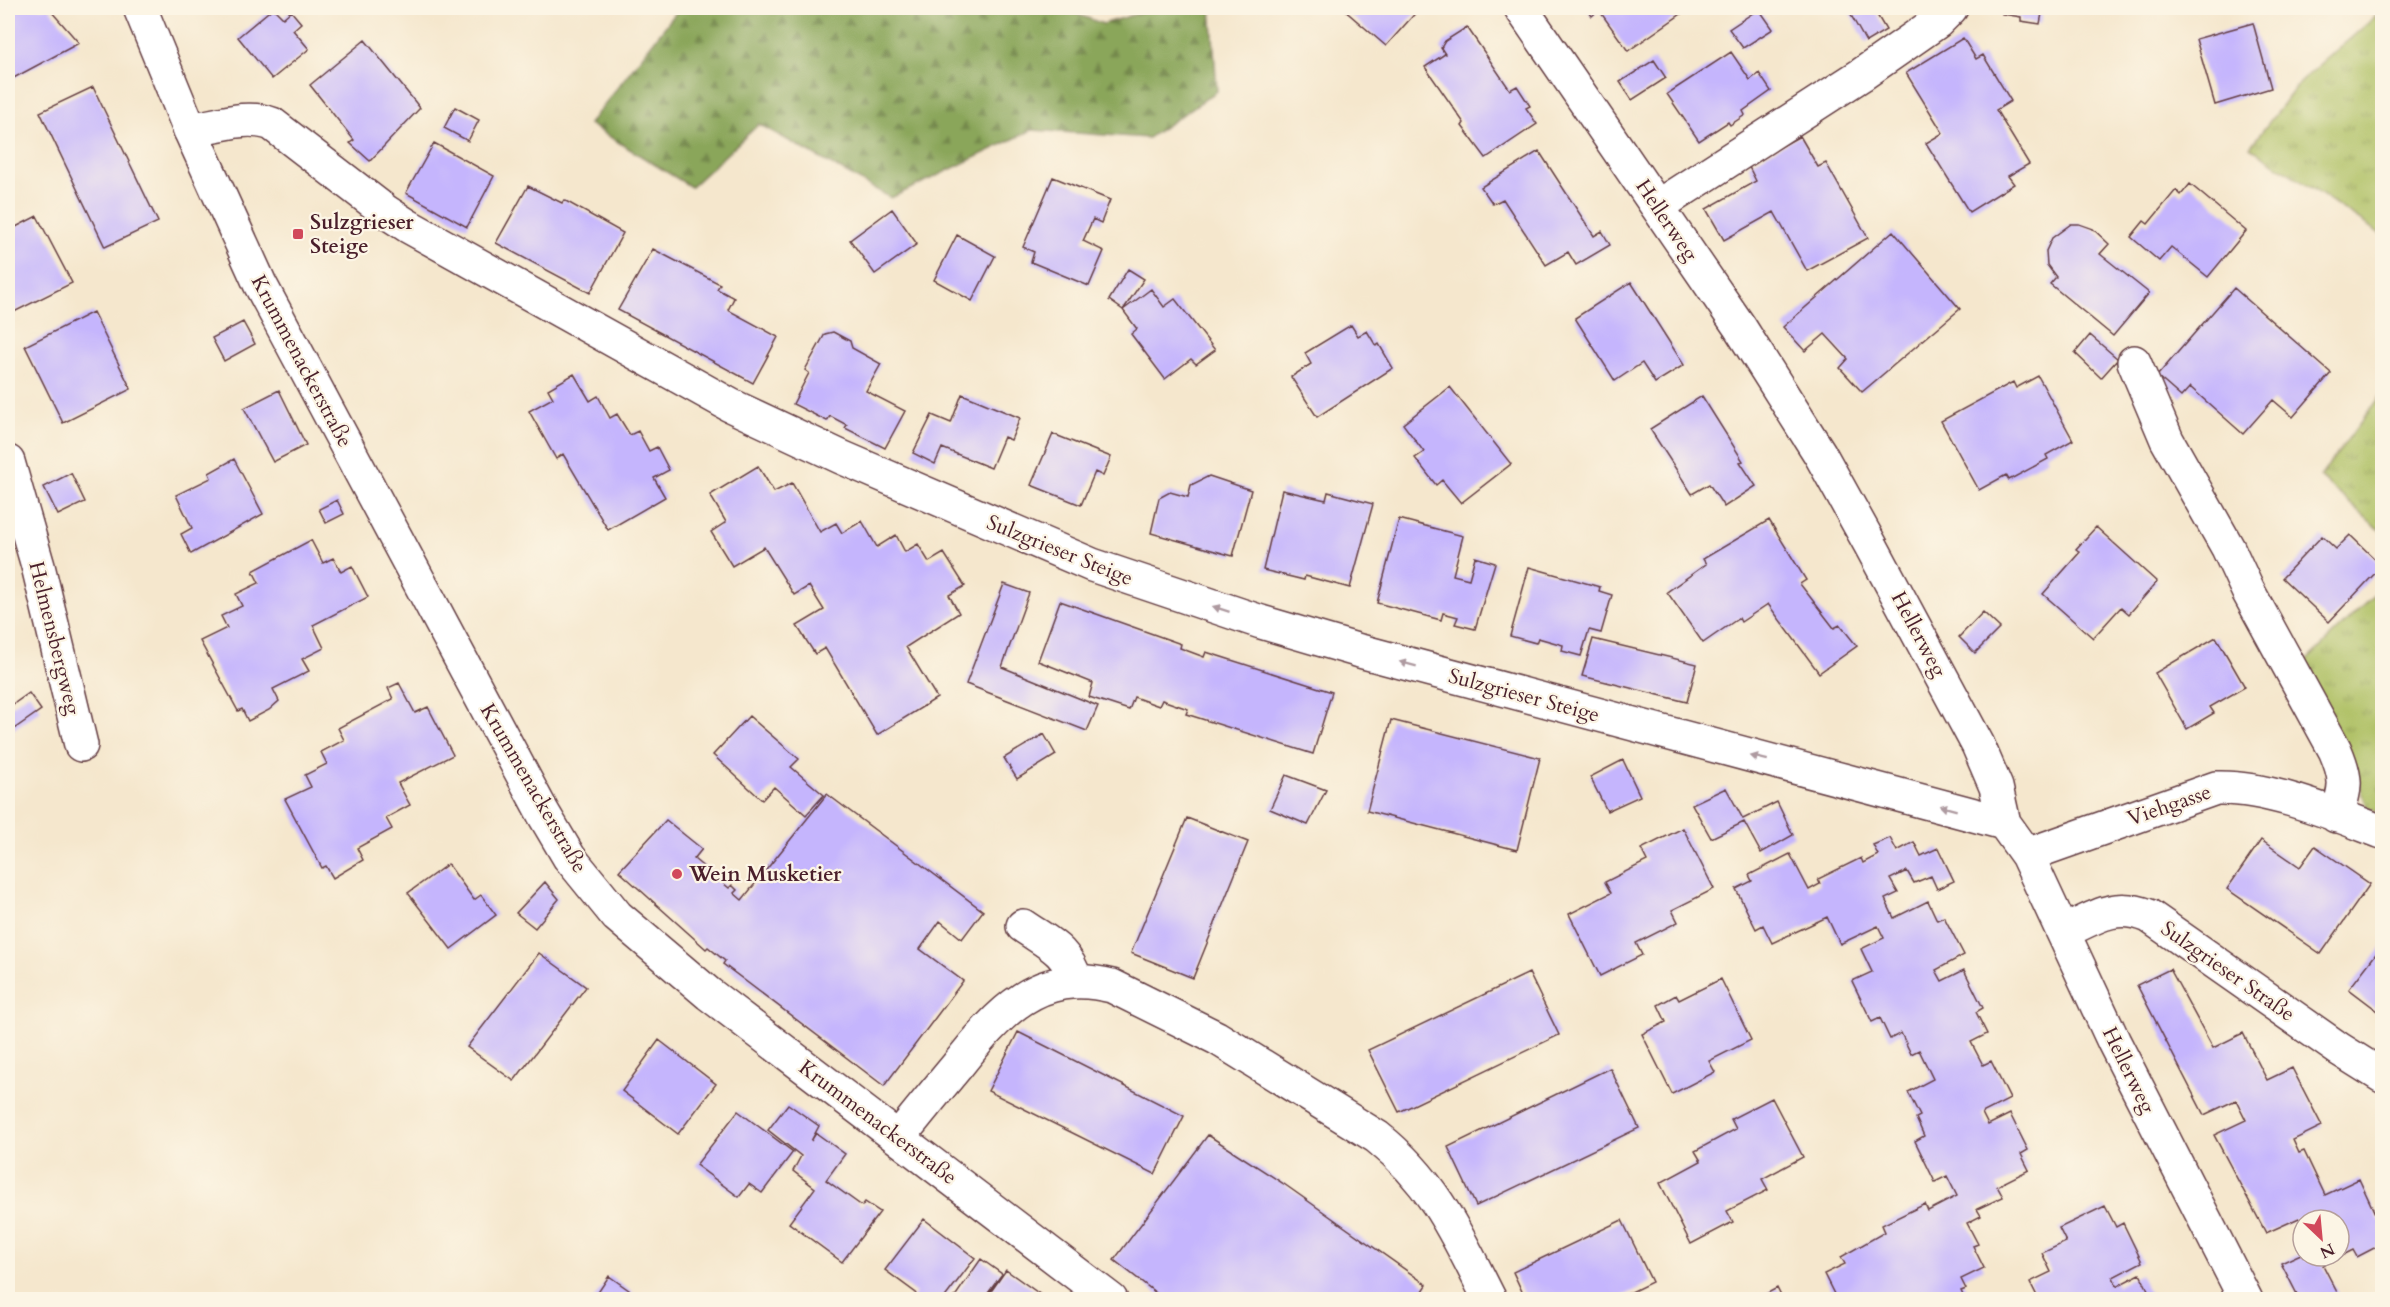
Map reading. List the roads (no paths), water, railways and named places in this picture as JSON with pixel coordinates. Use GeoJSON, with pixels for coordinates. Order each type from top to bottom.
{"type":"FeatureCollection","features":[{"type":"Feature","properties":{"kind":"street","name":"Krummenackerstraße"},"geometry":{"type":"LineString","coordinates":[[140,8],[190,130],[260,284],[543,813],[569,857],[617,916],[701,987],[1111,1299]]}},
{"type":"Feature","properties":{"kind":"street","name":"Hellerweg"},"geometry":{"type":"LineString","coordinates":[[1521,8],[1782,391],[1848,504],[1910,615],[1978,745],[1996,787],[2004,823],[2027,855],[2114,1042],[2246,1299]]}},
{"type":"Feature","properties":{"kind":"street"},"geometry":{"type":"LineString","coordinates":[[1658,206],[1861,75],[1937,22],[1952,8]]}},
{"type":"Feature","properties":{"kind":"street","name":"Sulzgrieser Steige"},"geometry":{"type":"LineString","coordinates":[[190,130],[248,120],[261,120],[272,124],[385,212],[730,405],[861,466],[1092,565],[1340,646],[2004,823]]}},
{"type":"Feature","properties":{"kind":"street"},"geometry":{"type":"LineString","coordinates":[[2134,362],[2167,440],[2228,548],[2248,591],[2335,750],[2344,771],[2346,784],[2336,816]]}},
{"type":"Feature","properties":{"kind":"street","name":"Helmensbergweg"},"geometry":{"type":"LineString","coordinates":[[8,462],[38,566],[81,745]]}},
{"type":"Feature","properties":{"kind":"street","name":"Viehgasse"},"geometry":{"type":"LineString","coordinates":[[2027,855],[2216,788],[2240,788],[2265,794],[2382,832]]}},
{"type":"Feature","properties":{"kind":"street","name":"Sulzgrieser Straße"},"geometry":{"type":"LineString","coordinates":[[2064,932],[2118,909],[2138,911],[2149,916],[2382,1076]]}},
{"type":"Feature","properties":{"kind":"street"},"geometry":{"type":"LineString","coordinates":[[1023,926],[1060,952],[1071,966],[1076,981]]}},
{"type":"Feature","properties":{"kind":"street"},"geometry":{"type":"LineString","coordinates":[[899,1137],[989,1025],[1003,1012],[1037,990],[1076,981],[1095,982],[1112,987],[1198,1027],[1377,1137],[1409,1164],[1434,1196],[1490,1299]]}},
{"type":"Feature","properties":{"kind":"place","name":"Sulzgrieser Steige"},"geometry":{"type":"Point","coordinates":[298,234]}},
{"type":"Feature","properties":{"kind":"place","name":"Wein Musketier"},"geometry":{"type":"Point","coordinates":[677,874]}}]}
